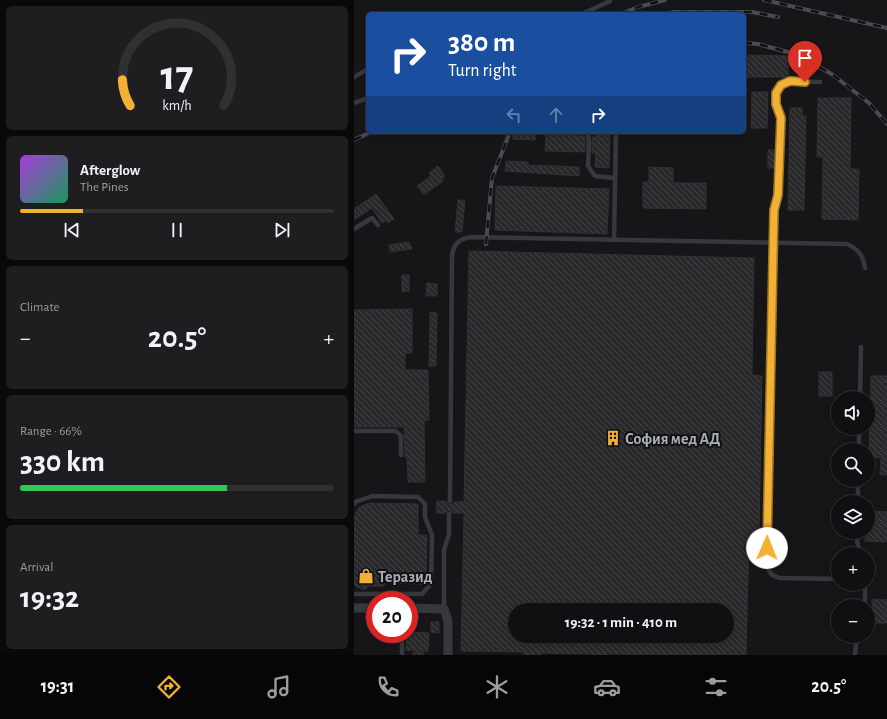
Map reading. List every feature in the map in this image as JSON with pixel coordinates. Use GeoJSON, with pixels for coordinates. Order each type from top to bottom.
{"type":"FeatureCollection","features":[{"type":"Feature","properties":{"kind":"street"},"geometry":{"type":"LineString","coordinates":[[354,608],[366,608]]}},
{"type":"Feature","properties":{"kind":"street"},"geometry":{"type":"LineString","coordinates":[[418,608],[444,609],[448,621],[448,655]]}},
{"type":"Feature","properties":{"kind":"lane"},"geometry":{"type":"LineString","coordinates":[[586,12],[610,1]]}},
{"type":"Feature","properties":{"kind":"lane"},"geometry":{"type":"LineString","coordinates":[[354,77],[366,70]]}},
{"type":"Feature","properties":{"kind":"lane"},"geometry":{"type":"LineString","coordinates":[[820,82],[790,81],[781,85],[776,93],[776,104],[781,118],[778,195],[774,210],[773,242],[767,567],[772,575],[780,578],[831,579]]}},
{"type":"Feature","properties":{"kind":"lane"},"geometry":{"type":"LineString","coordinates":[[354,103],[366,99]]}},
{"type":"Feature","properties":{"kind":"lane"},"geometry":{"type":"LineString","coordinates":[[588,134],[588,166],[594,176],[615,178]]}},
{"type":"Feature","properties":{"kind":"lane"},"geometry":{"type":"LineString","coordinates":[[614,240],[616,134]]}},
{"type":"Feature","properties":{"kind":"lane"},"geometry":{"type":"LineString","coordinates":[[354,229],[372,218],[378,224]]}},
{"type":"Feature","properties":{"kind":"lane"},"geometry":{"type":"LineString","coordinates":[[450,501],[452,256],[455,245],[460,240],[472,237],[847,244],[860,252],[864,260],[865,268]]}},
{"type":"Feature","properties":{"kind":"lane"},"geometry":{"type":"LineString","coordinates":[[860,391],[861,347]]}},
{"type":"Feature","properties":{"kind":"lane"},"geometry":{"type":"LineString","coordinates":[[354,432],[396,431],[401,436],[401,455]]}},
{"type":"Feature","properties":{"kind":"lane"},"geometry":{"type":"LineString","coordinates":[[354,504],[355,502],[372,496],[418,497],[425,504],[425,516],[432,535],[432,584],[422,594],[354,594]]}},
{"type":"Feature","properties":{"kind":"lane"},"geometry":{"type":"LineString","coordinates":[[444,609],[444,550],[449,534],[449,514]]}},
{"type":"Feature","properties":{"kind":"lane"},"geometry":{"type":"LineString","coordinates":[[402,643],[402,655]]}},
{"type":"Feature","properties":{"kind":"lane"},"geometry":{"type":"LineString","coordinates":[[856,655],[857,643]]}},
{"type":"Feature","properties":{"kind":"building"},"geometry":{"type":"Polygon","coordinates":[[[746,55],[788,56],[788,77],[746,77],[746,55]]]}},
{"type":"Feature","properties":{"kind":"building"},"geometry":{"type":"Polygon","coordinates":[[[752,92],[768,92],[767,128],[751,128],[752,92]]]}},
{"type":"Feature","properties":{"kind":"building"},"geometry":{"type":"Polygon","coordinates":[[[818,98],[851,98],[850,169],[859,169],[858,220],[822,219],[823,157],[817,157],[818,98]]]}},
{"type":"Feature","properties":{"kind":"building"},"geometry":{"type":"Polygon","coordinates":[[[790,108],[802,108],[802,116],[806,116],[804,210],[788,210],[790,108]]]}},
{"type":"Feature","properties":{"kind":"building"},"geometry":{"type":"Polygon","coordinates":[[[513,134],[536,134],[535,140],[512,139],[513,134]]]}},
{"type":"Feature","properties":{"kind":"building"},"geometry":{"type":"Polygon","coordinates":[[[596,134],[610,134],[609,168],[595,167],[596,153],[592,153],[592,137],[596,137],[596,134]]]}},
{"type":"Feature","properties":{"kind":"building"},"geometry":{"type":"Polygon","coordinates":[[[546,135],[585,136],[585,152],[545,151],[546,135]]]}},
{"type":"Feature","properties":{"kind":"building"},"geometry":{"type":"Polygon","coordinates":[[[768,150],[775,150],[775,168],[768,168],[768,150]]]}},
{"type":"Feature","properties":{"kind":"building"},"geometry":{"type":"Polygon","coordinates":[[[506,161],[528,162],[528,165],[579,167],[579,176],[505,171],[506,161]]]}},
{"type":"Feature","properties":{"kind":"building"},"geometry":{"type":"Polygon","coordinates":[[[438,166],[445,176],[442,179],[443,181],[424,195],[417,186],[431,176],[429,173],[438,166]]]}},
{"type":"Feature","properties":{"kind":"building"},"geometry":{"type":"Polygon","coordinates":[[[649,167],[673,168],[673,183],[706,183],[706,209],[643,208],[643,182],[649,182],[649,167]]]}},
{"type":"Feature","properties":{"kind":"building"},"geometry":{"type":"Polygon","coordinates":[[[496,186],[609,189],[607,234],[495,230],[496,186]]]}},
{"type":"Feature","properties":{"kind":"building"},"geometry":{"type":"Polygon","coordinates":[[[376,194],[394,219],[388,223],[386,220],[382,223],[372,208],[354,220],[354,209],[376,194]]]}},
{"type":"Feature","properties":{"kind":"building"},"geometry":{"type":"Polygon","coordinates":[[[458,200],[465,200],[462,232],[455,232],[458,200]]]}},
{"type":"Feature","properties":{"kind":"building"},"geometry":{"type":"Polygon","coordinates":[[[409,242],[412,249],[390,252],[389,245],[409,242]]]}},
{"type":"Feature","properties":{"kind":"building","name":"София мед АД"},"geometry":{"type":"Polygon","coordinates":[[[469,251],[754,258],[752,375],[762,376],[759,536],[749,536],[746,655],[594,655],[541,653],[541,655],[524,655],[524,652],[461,651],[464,513],[453,513],[449,510],[445,513],[436,513],[437,501],[446,501],[450,505],[454,502],[464,502],[469,251]]]}},
{"type":"Feature","properties":{"kind":"building"},"geometry":{"type":"Polygon","coordinates":[[[402,275],[409,275],[409,291],[402,292],[402,275]]]}},
{"type":"Feature","properties":{"kind":"building"},"geometry":{"type":"Polygon","coordinates":[[[427,283],[437,284],[437,296],[426,296],[427,283]]]}},
{"type":"Feature","properties":{"kind":"building"},"geometry":{"type":"Polygon","coordinates":[[[412,309],[412,353],[405,353],[405,370],[428,370],[429,420],[424,421],[425,482],[408,482],[404,427],[354,427],[354,310],[412,309]]]}},
{"type":"Feature","properties":{"kind":"building"},"geometry":{"type":"Polygon","coordinates":[[[430,312],[437,313],[436,366],[429,366],[430,312]]]}},
{"type":"Feature","properties":{"kind":"building"},"geometry":{"type":"Polygon","coordinates":[[[819,372],[832,372],[831,396],[819,396],[819,372]]]}},
{"type":"Feature","properties":{"kind":"building"},"geometry":{"type":"Polygon","coordinates":[[[871,376],[887,376],[887,475],[880,475],[881,458],[875,458],[875,443],[869,443],[870,435],[875,435],[875,391],[871,391],[871,376]]]}},
{"type":"Feature","properties":{"kind":"building"},"geometry":{"type":"Polygon","coordinates":[[[370,503],[418,504],[418,535],[427,535],[426,584],[384,583],[384,586],[368,586],[364,590],[354,585],[354,516],[359,507],[370,503]]]}},
{"type":"Feature","properties":{"kind":"building"},"geometry":{"type":"Polygon","coordinates":[[[875,511],[887,512],[887,542],[865,541],[865,539],[875,539],[875,511]]]}},
{"type":"Feature","properties":{"kind":"building"},"geometry":{"type":"Polygon","coordinates":[[[875,599],[887,600],[887,623],[875,623],[875,599]]]}},
{"type":"Feature","properties":{"kind":"building"},"geometry":{"type":"Polygon","coordinates":[[[431,622],[439,622],[439,633],[431,632],[431,622]]]}},
{"type":"Feature","properties":{"kind":"building"},"geometry":{"type":"Polygon","coordinates":[[[418,632],[429,633],[428,651],[423,651],[423,655],[413,655],[414,650],[406,650],[406,643],[418,643],[418,632]]]}},
{"type":"Feature","properties":{"kind":"railway"},"geometry":{"type":"LineString","coordinates":[[625,12],[665,0]]}},
{"type":"Feature","properties":{"kind":"railway"},"geometry":{"type":"LineString","coordinates":[[764,0],[887,28]]}},
{"type":"Feature","properties":{"kind":"railway"},"geometry":{"type":"LineString","coordinates":[[674,12],[746,12]]}},
{"type":"Feature","properties":{"kind":"railway"},"geometry":{"type":"LineString","coordinates":[[746,12],[778,17]]}},
{"type":"Feature","properties":{"kind":"railway"},"geometry":{"type":"LineString","coordinates":[[746,43],[758,44],[799,55],[833,75],[869,103],[887,124]]}},
{"type":"Feature","properties":{"kind":"railway"},"geometry":{"type":"LineString","coordinates":[[354,140],[367,134]]}},
{"type":"Feature","properties":{"kind":"railway"},"geometry":{"type":"LineString","coordinates":[[486,244],[492,178],[509,134]]}},
{"type":"Feature","properties":{"kind":"place","name":"София мед АД"},"geometry":{"type":"Point","coordinates":[613,438]}},
{"type":"Feature","properties":{"kind":"place","name":"Теразид"},"geometry":{"type":"Point","coordinates":[366,576]}},
{"type":"Feature","properties":{"kind":"route"},"geometry":{"type":"LineString","coordinates":[[767,548],[774,210],[778,195],[781,118],[776,104],[776,93],[781,85],[790,81],[805,82]]}}]}
